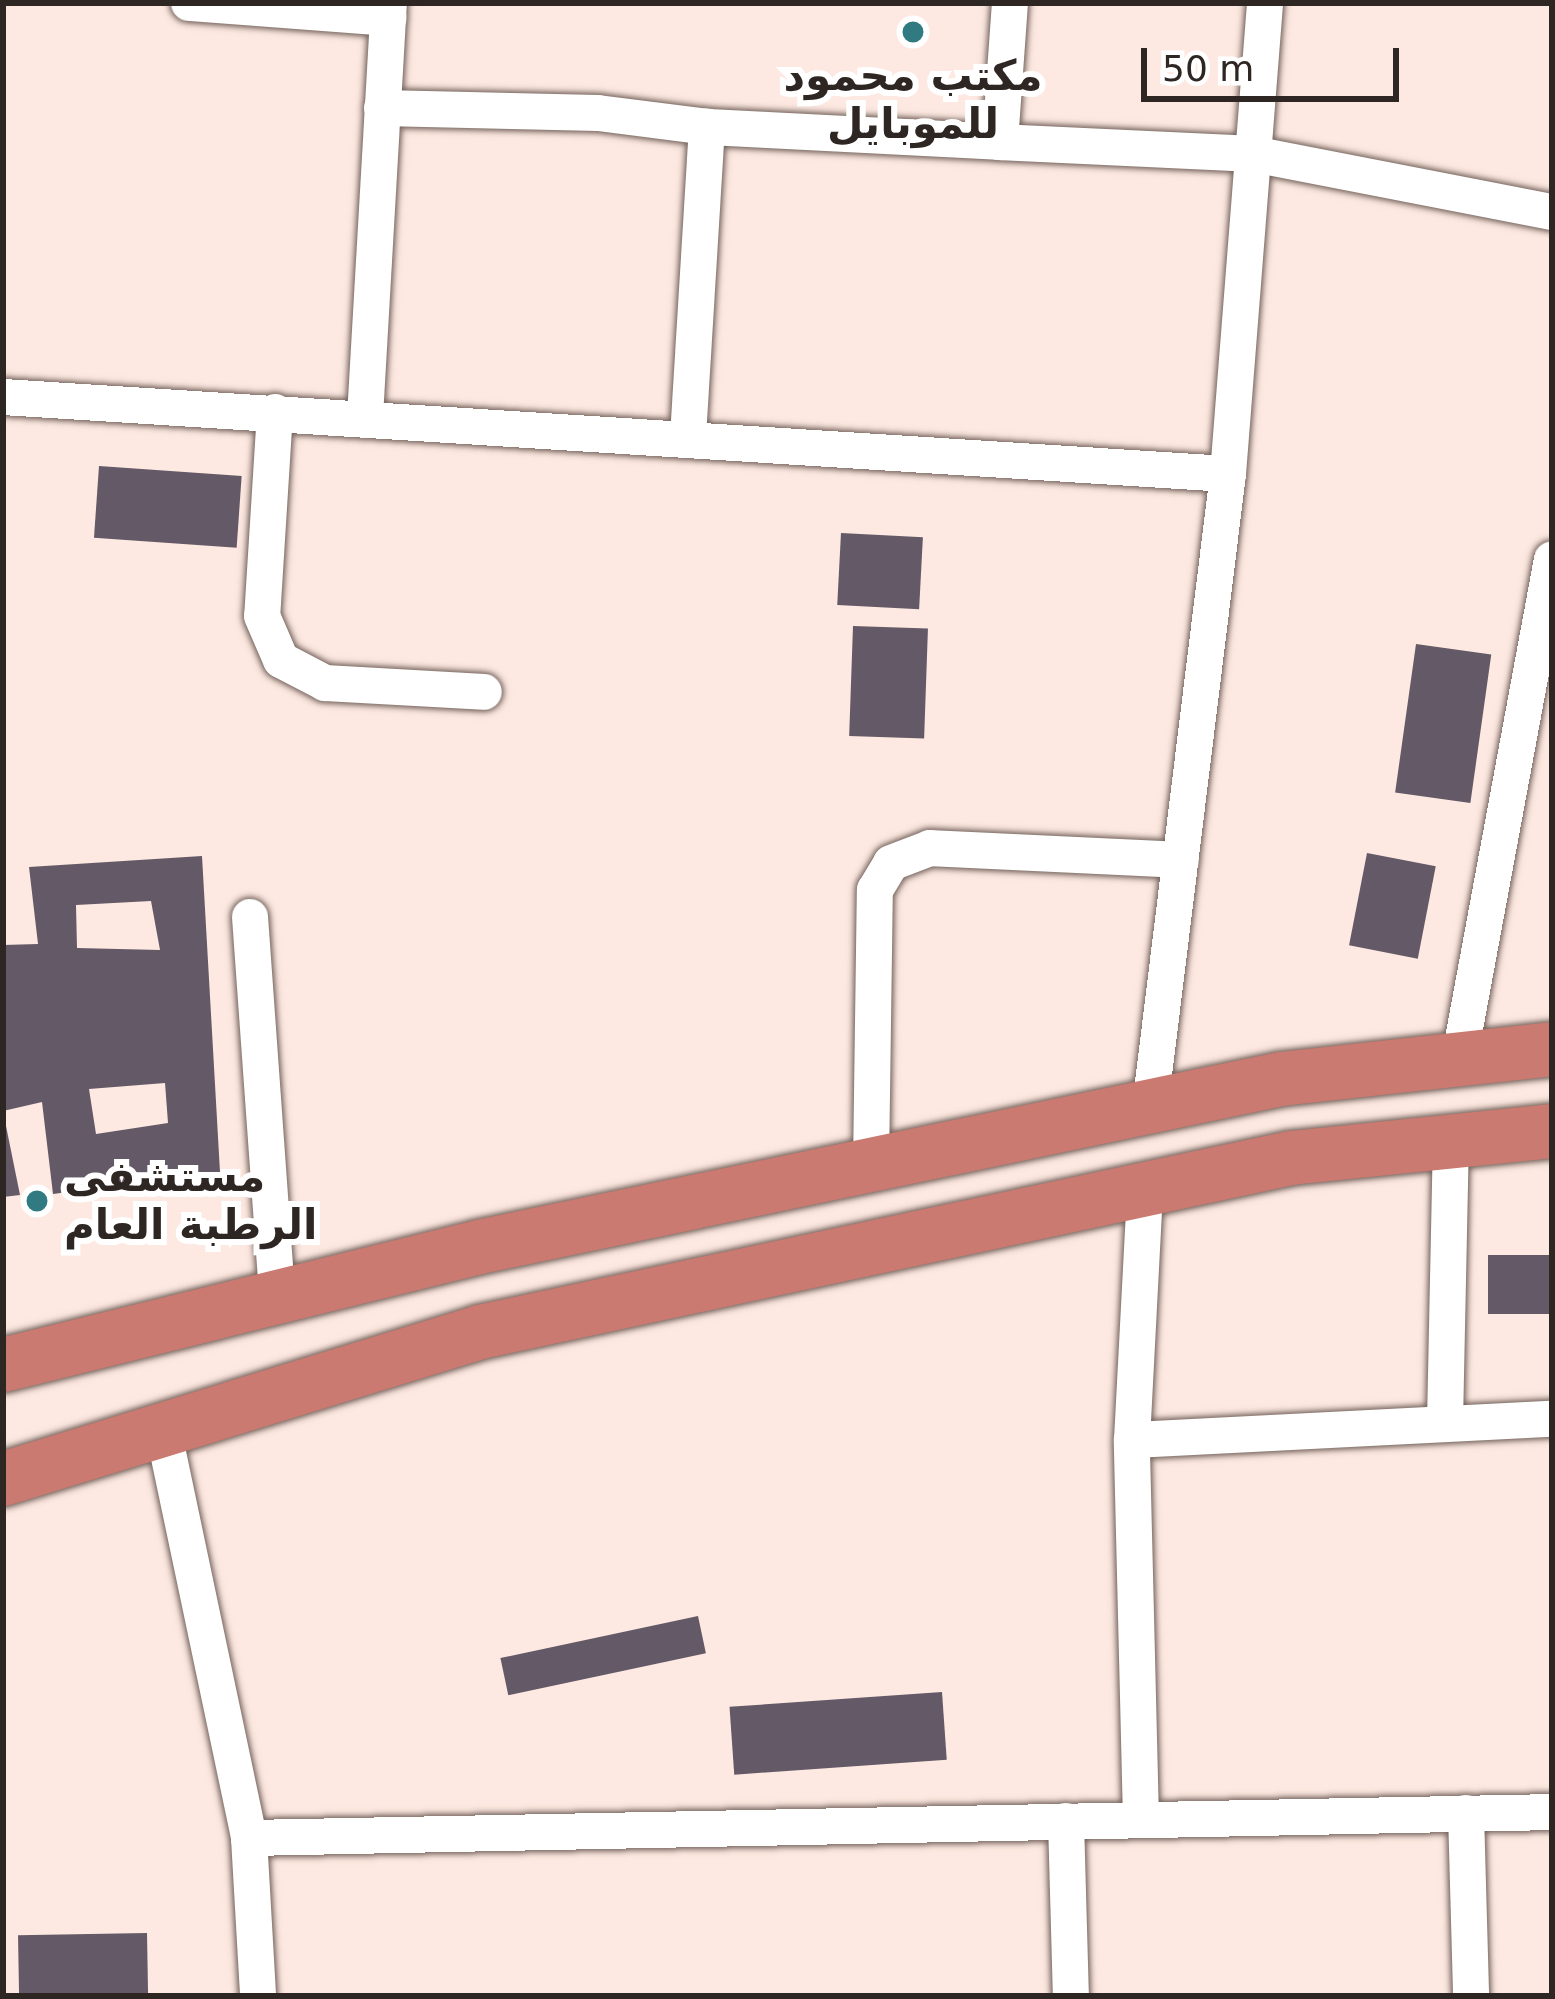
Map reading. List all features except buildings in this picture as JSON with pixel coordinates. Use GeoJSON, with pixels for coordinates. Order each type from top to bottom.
{"type":"FeatureCollection","features":[{"type":"Feature","properties":{"kind":"highway"},"geometry":{"type":"LineString","coordinates":[[3,1365],[277,1297],[1222,1091],[1460,1055],[1552,1048]]}},
{"type":"Feature","properties":{"kind":"highway"},"geometry":{"type":"LineString","coordinates":[[1365,1146],[1339,1121],[1349,1087],[1460,1055]]}},
{"type":"Feature","properties":{"kind":"highway"},"geometry":{"type":"LineString","coordinates":[[1145,1189],[1252,1132],[1249,1103],[1222,1091]]}},
{"type":"Feature","properties":{"kind":"highway"},"geometry":{"type":"LineString","coordinates":[[3,1479],[480,1332],[1365,1146],[1552,1131]]}},
{"type":"Feature","properties":{"kind":"street"},"geometry":{"type":"LineString","coordinates":[[189,3],[388,10],[365,417]]}},
{"type":"Feature","properties":{"kind":"street"},"geometry":{"type":"LineString","coordinates":[[1000,142],[1010,3]]}},
{"type":"Feature","properties":{"kind":"street"},"geometry":{"type":"LineString","coordinates":[[1150,1107],[1228,474],[1265,3]]}},
{"type":"Feature","properties":{"kind":"street"},"geometry":{"type":"LineString","coordinates":[[382,108],[598,112],[707,127],[1253,154],[1552,212]]}},
{"type":"Feature","properties":{"kind":"street"},"geometry":{"type":"LineString","coordinates":[[688,437],[707,127]]}},
{"type":"Feature","properties":{"kind":"street"},"geometry":{"type":"LineString","coordinates":[[3,397],[1228,474]]}},
{"type":"Feature","properties":{"kind":"street"},"geometry":{"type":"LineString","coordinates":[[275,412],[262,616],[281,660],[325,682],[484,692]]}},
{"type":"Feature","properties":{"kind":"street"},"geometry":{"type":"LineString","coordinates":[[1460,1055],[1552,560]]}},
{"type":"Feature","properties":{"kind":"street"},"geometry":{"type":"LineString","coordinates":[[871,1166],[874,890],[892,863],[930,848],[1180,860]]}},
{"type":"Feature","properties":{"kind":"street"},"geometry":{"type":"LineString","coordinates":[[250,917],[277,1297]]}},
{"type":"Feature","properties":{"kind":"street"},"geometry":{"type":"LineString","coordinates":[[1445,1423],[1450,1138]]}},
{"type":"Feature","properties":{"kind":"street"},"geometry":{"type":"LineString","coordinates":[[1141,1820],[1132,1440],[1145,1189]]}},
{"type":"Feature","properties":{"kind":"street"},"geometry":{"type":"LineString","coordinates":[[1132,1440],[1552,1419]]}},
{"type":"Feature","properties":{"kind":"street"},"geometry":{"type":"LineString","coordinates":[[163,1429],[249,1838],[258,1996]]}},
{"type":"Feature","properties":{"kind":"street"},"geometry":{"type":"LineString","coordinates":[[249,1838],[1552,1811]]}},
{"type":"Feature","properties":{"kind":"street"},"geometry":{"type":"LineString","coordinates":[[1466,1814],[1471,1996]]}},
{"type":"Feature","properties":{"kind":"street"},"geometry":{"type":"LineString","coordinates":[[1066,1821],[1071,1996]]}},
{"type":"Feature","properties":{"kind":"place","name":"مكتب محمود للموبايل"},"geometry":{"type":"Point","coordinates":[913,32]}},
{"type":"Feature","properties":{"kind":"place","name":"مستشفى الرطبة العام"},"geometry":{"type":"Point","coordinates":[37,1201]}}]}
